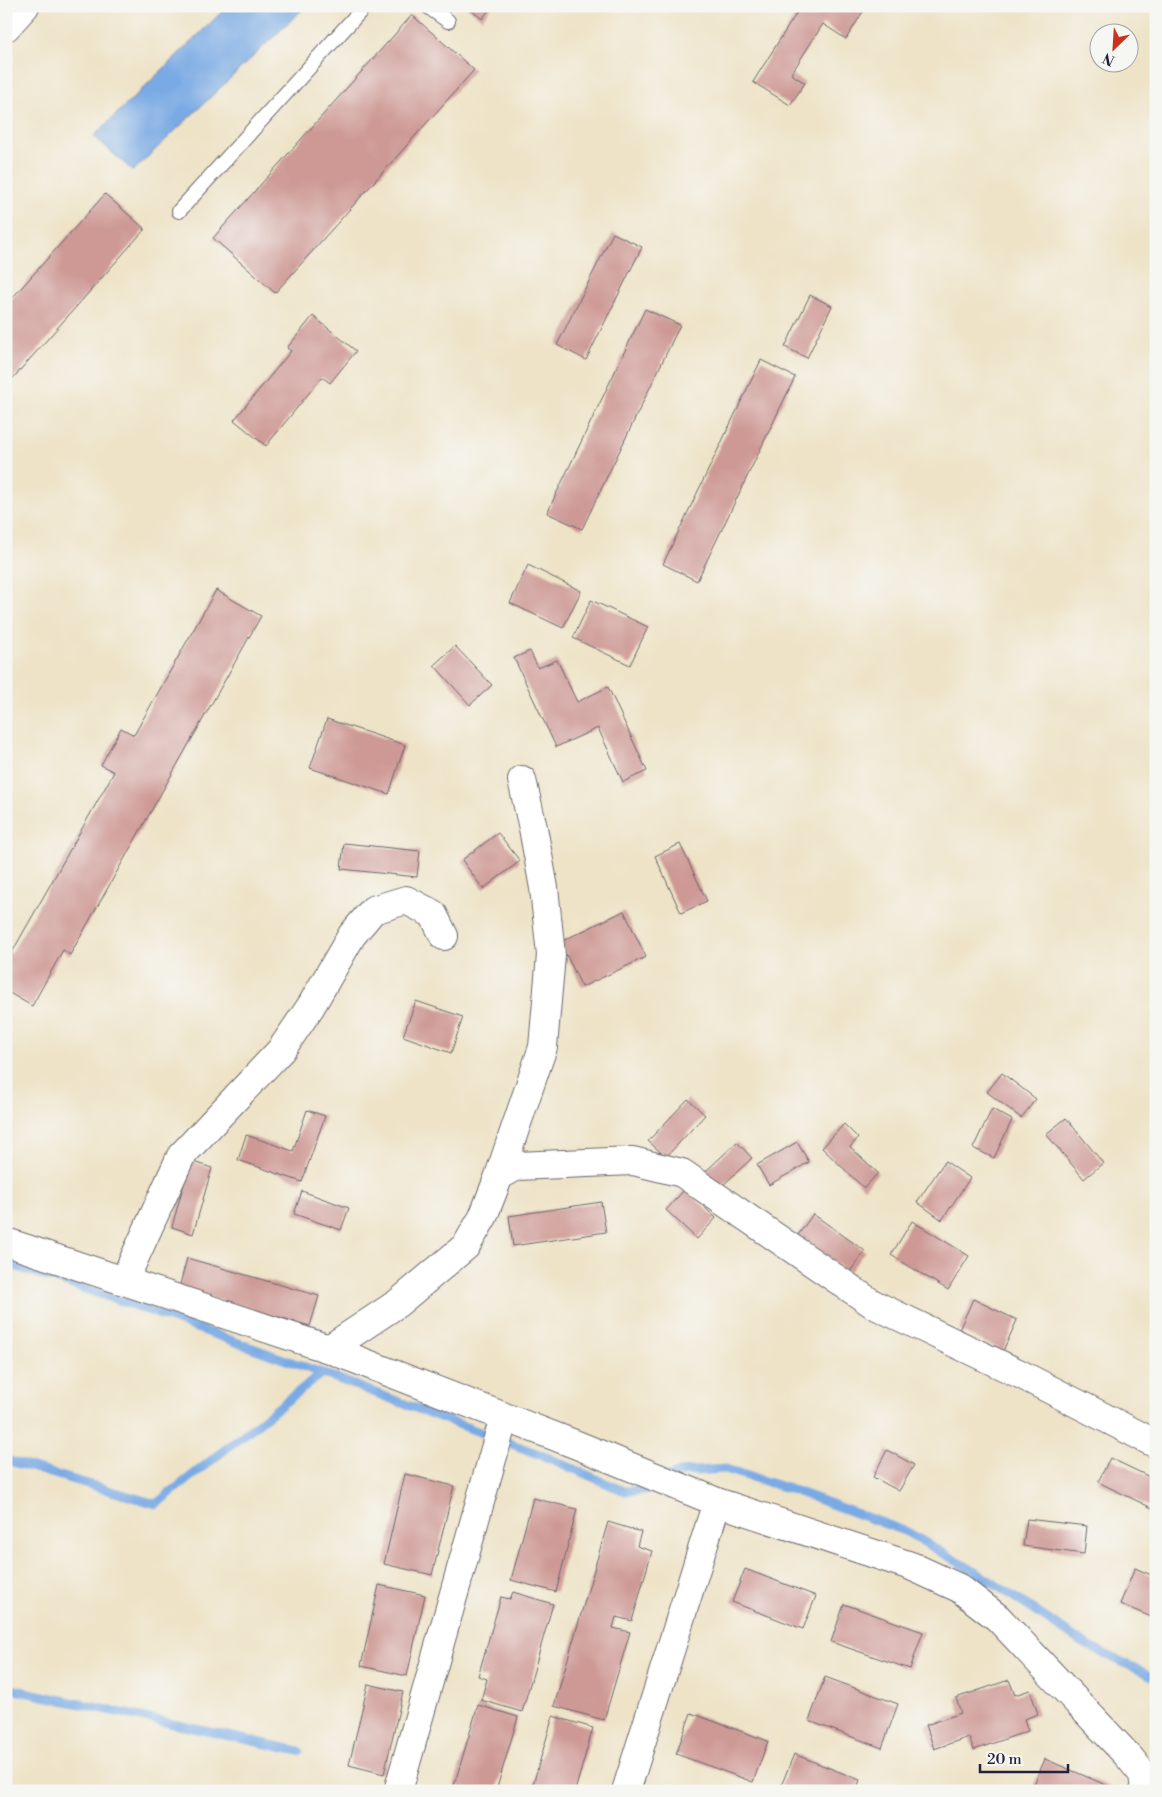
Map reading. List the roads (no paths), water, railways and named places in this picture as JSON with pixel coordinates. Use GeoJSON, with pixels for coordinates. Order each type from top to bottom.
{"type":"FeatureCollection","features":[{"type":"Feature","properties":{"kind":"street"},"geometry":{"type":"LineString","coordinates":[[6,27],[25,6]]}},
{"type":"Feature","properties":{"kind":"street"},"geometry":{"type":"LineString","coordinates":[[329,1349],[398,1303],[466,1246],[483,1217],[499,1176],[543,1047],[551,955],[544,888],[522,780]]}},
{"type":"Feature","properties":{"kind":"street"},"geometry":{"type":"LineString","coordinates":[[124,1281],[181,1156],[282,1050],[311,1006],[352,935],[373,910],[406,900],[433,914],[444,936]]}},
{"type":"Feature","properties":{"kind":"street"},"geometry":{"type":"LineString","coordinates":[[499,1176],[518,1166],[633,1160],[682,1173],[873,1304],[1020,1374],[1156,1444]]}},
{"type":"Feature","properties":{"kind":"street"},"geometry":{"type":"LineString","coordinates":[[6,1242],[329,1349],[717,1502],[911,1566],[959,1588],[998,1618],[1129,1756],[1143,1774],[1144,1791]]}},
{"type":"Feature","properties":{"kind":"street"},"geometry":{"type":"LineString","coordinates":[[398,1791],[504,1417]]}},
{"type":"Feature","properties":{"kind":"street"},"geometry":{"type":"LineString","coordinates":[[626,1791],[717,1502]]}},
{"type":"Feature","properties":{"kind":"lane"},"geometry":{"type":"LineString","coordinates":[[179,211],[365,6]]}},
{"type":"Feature","properties":{"kind":"lane"},"geometry":{"type":"LineString","coordinates":[[427,6],[448,21]]}},
{"type":"Feature","properties":{"kind":"water"},"geometry":{"type":"Polygon","coordinates":[[[228,6],[306,6],[133,171],[94,136],[228,6]]]}},
{"type":"Feature","properties":{"kind":"waterway"},"geometry":{"type":"LineString","coordinates":[[6,1263],[133,1305],[322,1373],[549,1458],[624,1491],[646,1490],[658,1484]]}},
{"type":"Feature","properties":{"kind":"waterway"},"geometry":{"type":"LineString","coordinates":[[6,1460],[156,1504],[322,1373]]}},
{"type":"Feature","properties":{"kind":"waterway"},"geometry":{"type":"LineString","coordinates":[[669,1477],[679,1472],[725,1469],[790,1489],[907,1532],[984,1577],[1086,1645],[1156,1678]]}},
{"type":"Feature","properties":{"kind":"waterway"},"geometry":{"type":"LineString","coordinates":[[6,1688],[299,1751]]}}]}
